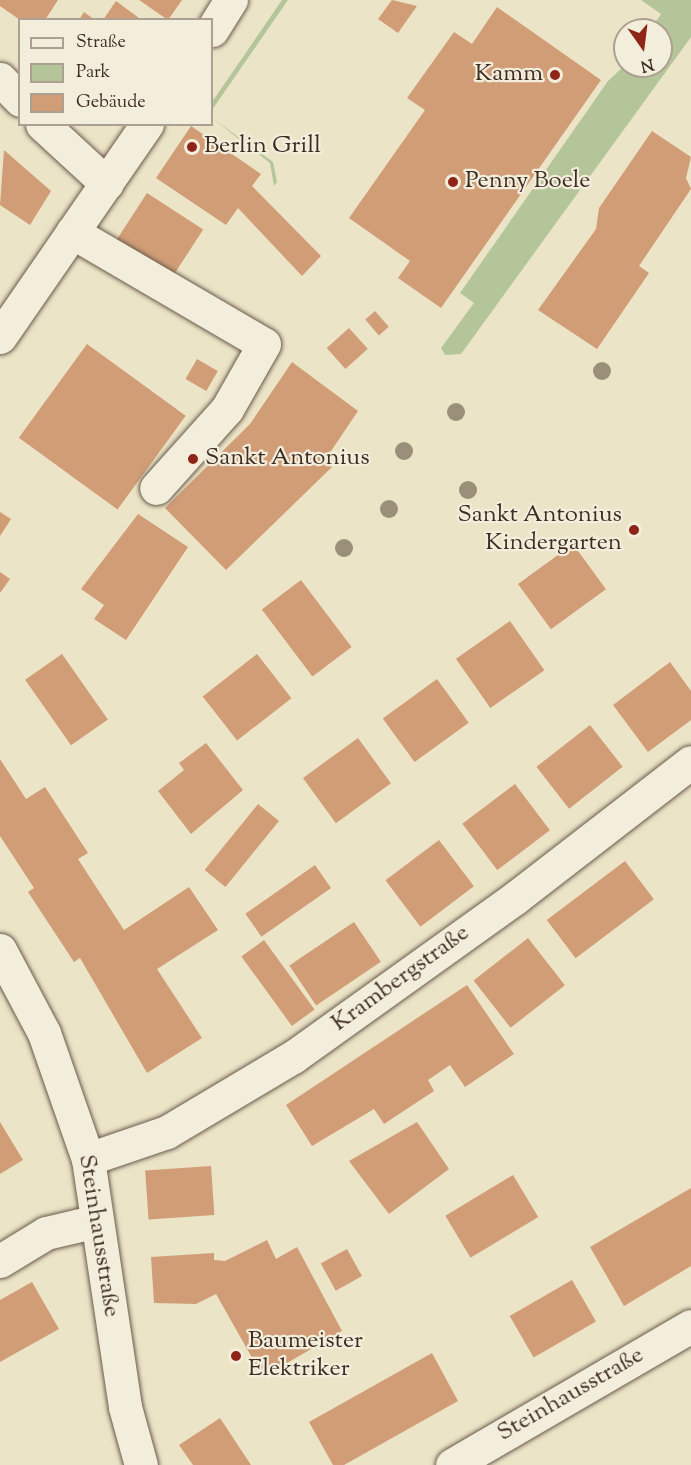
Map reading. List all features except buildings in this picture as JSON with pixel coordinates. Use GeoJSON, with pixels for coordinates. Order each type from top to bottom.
{"type":"FeatureCollection","features":[{"type":"Feature","properties":{"kind":"street"},"geometry":{"type":"LineString","coordinates":[[213,28],[231,0]]}},
{"type":"Feature","properties":{"kind":"street"},"geometry":{"type":"LineString","coordinates":[[0,79],[18,98]]}},
{"type":"Feature","properties":{"kind":"street"},"geometry":{"type":"LineString","coordinates":[[44,126],[107,184]]}},
{"type":"Feature","properties":{"kind":"street"},"geometry":{"type":"LineString","coordinates":[[0,337],[146,126]]}},
{"type":"Feature","properties":{"kind":"street"},"geometry":{"type":"LineString","coordinates":[[72,232],[264,344],[227,409],[156,488]]}},
{"type":"Feature","properties":{"kind":"street","name":"Krambergstraße"},"geometry":{"type":"LineString","coordinates":[[88,1159],[167,1132],[293,1056],[515,898],[691,762]]}},
{"type":"Feature","properties":{"kind":"street","name":"Steinhausstraße"},"geometry":{"type":"LineString","coordinates":[[0,950],[44,1033],[88,1159],[124,1407],[141,1465]]}},
{"type":"Feature","properties":{"kind":"street"},"geometry":{"type":"LineString","coordinates":[[0,1261],[46,1233],[97,1221]]}},
{"type":"Feature","properties":{"kind":"street","name":"Steinhausstraße"},"geometry":{"type":"LineString","coordinates":[[452,1465],[691,1326]]}},
{"type":"Feature","properties":{"kind":"green space"},"geometry":{"type":"Polygon","coordinates":[[[282,0],[288,0],[213,109],[213,101],[282,0]]]}},
{"type":"Feature","properties":{"kind":"green space"},"geometry":{"type":"Polygon","coordinates":[[[641,0],[691,0],[691,37],[673,62],[673,18],[658,18],[661,14],[641,0]]]}},
{"type":"Feature","properties":{"kind":"green space"},"geometry":{"type":"Polygon","coordinates":[[[613,76],[661,78],[461,354],[445,355],[441,348],[474,303],[460,293],[613,76]]]}},
{"type":"Feature","properties":{"kind":"green space"},"geometry":{"type":"Polygon","coordinates":[[[213,119],[273,162],[277,182],[274,186],[270,163],[213,119]]]}},
{"type":"Feature","properties":{"kind":"place","name":"Kamm"},"geometry":{"type":"Point","coordinates":[555,75]}},
{"type":"Feature","properties":{"kind":"place","name":"Berlin Grill"},"geometry":{"type":"Point","coordinates":[192,147]}},
{"type":"Feature","properties":{"kind":"place","name":"Penny Boele"},"geometry":{"type":"Point","coordinates":[453,182]}},
{"type":"Feature","properties":{"kind":"place","name":"Sankt Antonius"},"geometry":{"type":"Point","coordinates":[193,459]}},
{"type":"Feature","properties":{"kind":"place","name":"Sankt Antonius Kindergarten"},"geometry":{"type":"Point","coordinates":[634,530]}},
{"type":"Feature","properties":{"kind":"place","name":"Baumeister Elektriker"},"geometry":{"type":"Point","coordinates":[236,1356]}}]}
